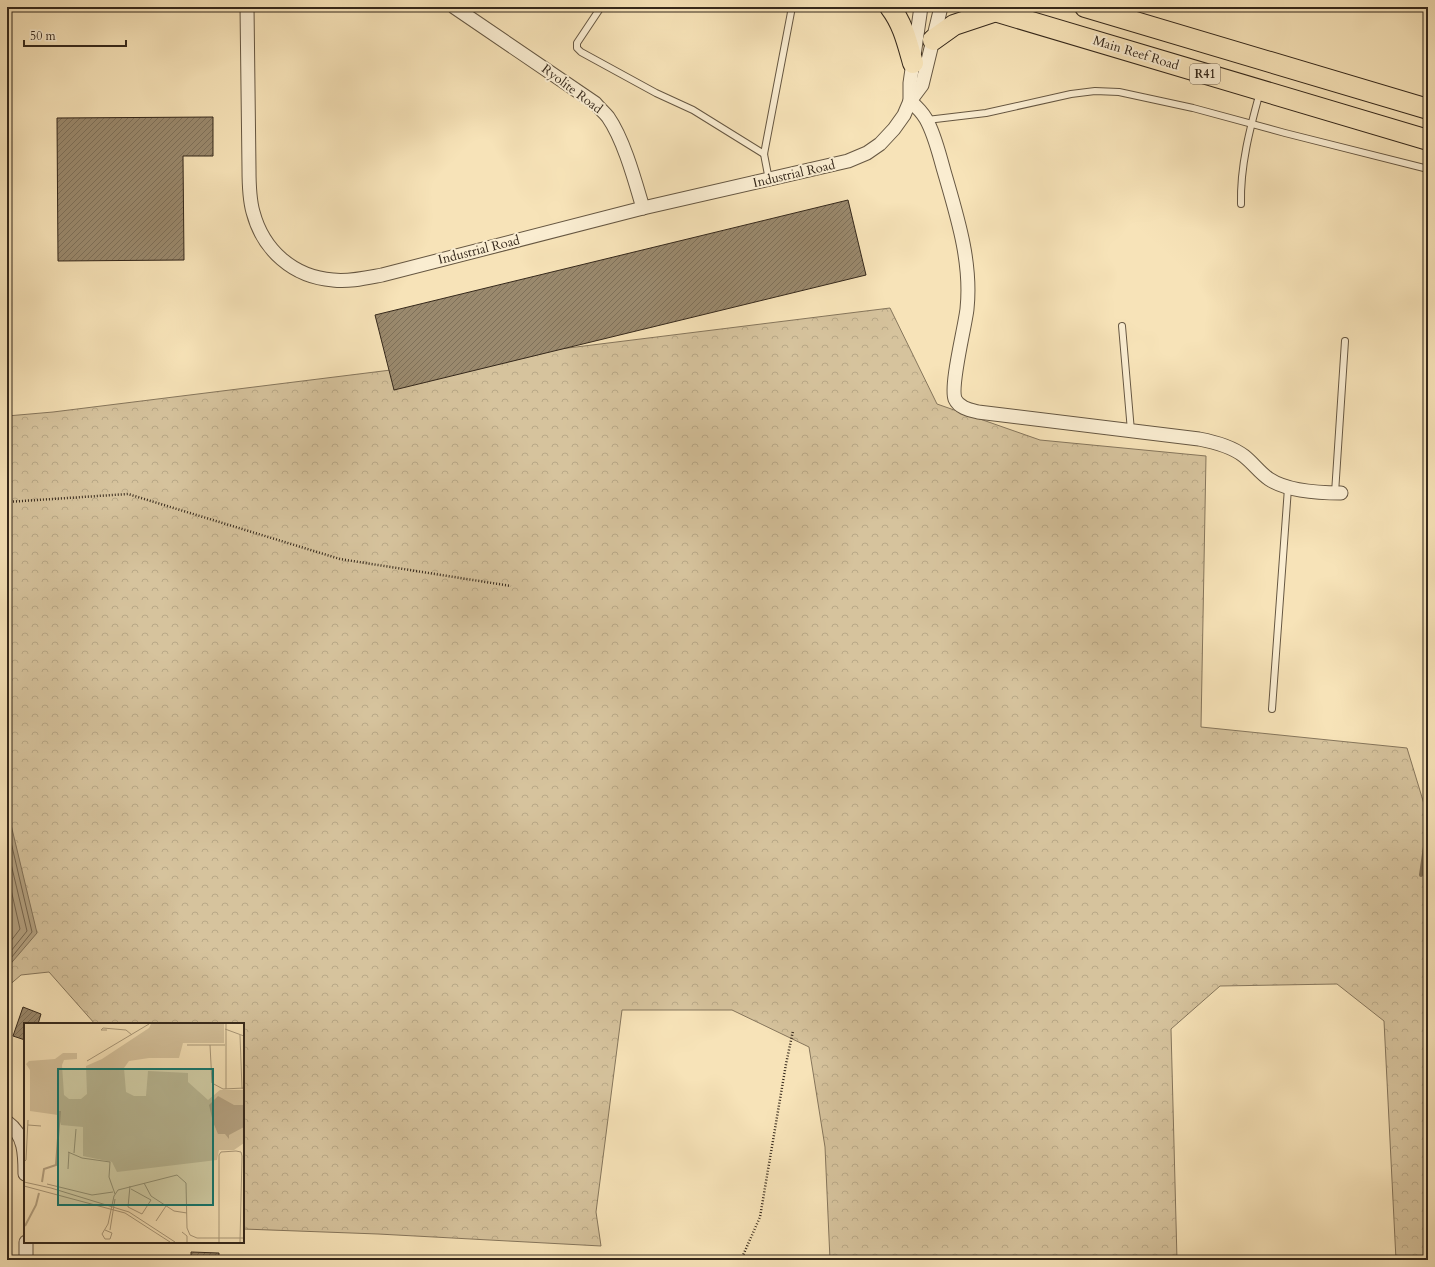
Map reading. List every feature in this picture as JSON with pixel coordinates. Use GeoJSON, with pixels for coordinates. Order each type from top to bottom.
{"type":"FeatureCollection","features":[{"type":"Feature","properties":{"kind":"main road"},"geometry":{"type":"LineString","coordinates":[[890,7],[897,16],[905,33],[913,62]]}},
{"type":"Feature","properties":{"kind":"main road","name":"R41"},"geometry":{"type":"LineString","coordinates":[[1084,7],[1428,109]]}},
{"type":"Feature","properties":{"kind":"main road"},"geometry":{"type":"LineString","coordinates":[[933,40],[954,25],[980,15],[989,9]]}},
{"type":"Feature","properties":{"kind":"main road","name":"Main Reef Road"},"geometry":{"type":"LineString","coordinates":[[989,9],[1428,140]]}},
{"type":"Feature","properties":{"kind":"street","name":"Industrial Road"},"geometry":{"type":"LineString","coordinates":[[248,7],[249,169],[252,211],[257,225],[267,244],[277,256],[291,267],[310,276],[334,280],[359,279],[382,275],[643,208],[848,161],[867,153],[880,144],[894,129],[904,115],[910,101]]}},
{"type":"Feature","properties":{"kind":"street","name":"Ryolite Road"},"geometry":{"type":"LineString","coordinates":[[454,7],[595,103],[616,131],[643,208]]}},
{"type":"Feature","properties":{"kind":"street"},"geometry":{"type":"LineString","coordinates":[[921,7],[910,83],[910,101],[919,109],[926,120],[936,145],[962,235],[967,262],[967,308],[954,392],[955,399],[959,404],[967,409],[978,412],[1215,442],[1231,448],[1244,456],[1269,479],[1288,488],[1338,493]]}},
{"type":"Feature","properties":{"kind":"street"},"geometry":{"type":"LineString","coordinates":[[910,101],[922,85],[941,7]]}},
{"type":"Feature","properties":{"kind":"street"},"geometry":{"type":"LineString","coordinates":[[9,1124],[22,1142],[24,1149]]}},
{"type":"Feature","properties":{"kind":"street"},"geometry":{"type":"LineString","coordinates":[[26,1243],[26,1260]]}},
{"type":"Feature","properties":{"kind":"lane"},"geometry":{"type":"LineString","coordinates":[[602,7],[577,43],[577,48],[581,52],[656,93],[693,110],[764,154]]}},
{"type":"Feature","properties":{"kind":"lane"},"geometry":{"type":"LineString","coordinates":[[769,180],[764,154],[792,7]]}},
{"type":"Feature","properties":{"kind":"lane"},"geometry":{"type":"LineString","coordinates":[[1241,204],[1241,182],[1251,124],[1260,90]]}},
{"type":"Feature","properties":{"kind":"lane"},"geometry":{"type":"LineString","coordinates":[[926,120],[986,113],[1071,94],[1106,91],[1119,92],[1193,108],[1428,170]]}},
{"type":"Feature","properties":{"kind":"lane"},"geometry":{"type":"LineString","coordinates":[[1122,326],[1131,431]]}},
{"type":"Feature","properties":{"kind":"lane"},"geometry":{"type":"LineString","coordinates":[[1338,493],[1345,341]]}},
{"type":"Feature","properties":{"kind":"lane"},"geometry":{"type":"LineString","coordinates":[[1272,709],[1288,488]]}},
{"type":"Feature","properties":{"kind":"path"},"geometry":{"type":"LineString","coordinates":[[7,502],[128,494],[340,558],[511,586]]}},
{"type":"Feature","properties":{"kind":"path"},"geometry":{"type":"LineString","coordinates":[[741,1260],[760,1217],[793,1031]]}},
{"type":"Feature","properties":{"kind":"green space"},"geometry":{"type":"Polygon","coordinates":[[[890,308],[937,404],[1040,440],[1206,456],[1201,727],[1407,748],[1428,817],[1428,1260],[1396,1260],[1384,1021],[1337,984],[1220,986],[1171,1029],[1177,1260],[830,1260],[825,1147],[809,1047],[732,1010],[622,1010],[596,1212],[601,1246],[378,1234],[244,1229],[244,1023],[94,1023],[49,972],[21,975],[7,987],[7,416],[53,412],[890,308]]]}},
{"type":"Feature","properties":{"kind":"water"},"geometry":{"type":"Polygon","coordinates":[[[7,808],[37,933],[7,968],[7,808]]]}},
{"type":"Feature","properties":{"kind":"building"},"geometry":{"type":"Polygon","coordinates":[[[213,117],[213,156],[183,156],[184,260],[58,261],[57,118],[213,117]]]}},
{"type":"Feature","properties":{"kind":"building"},"geometry":{"type":"Polygon","coordinates":[[[848,200],[866,275],[394,390],[375,315],[848,200]]]}},
{"type":"Feature","properties":{"kind":"building"},"geometry":{"type":"Polygon","coordinates":[[[23,1007],[41,1014],[38,1023],[24,1023],[24,1040],[13,1036],[23,1007]]]}},
{"type":"Feature","properties":{"kind":"building"},"geometry":{"type":"Polygon","coordinates":[[[191,1252],[219,1253],[219,1260],[191,1260],[191,1252]]]}},
{"type":"Feature","properties":{"kind":"waterway"},"geometry":{"type":"LineString","coordinates":[[1421,875],[1428,825]]}}]}
